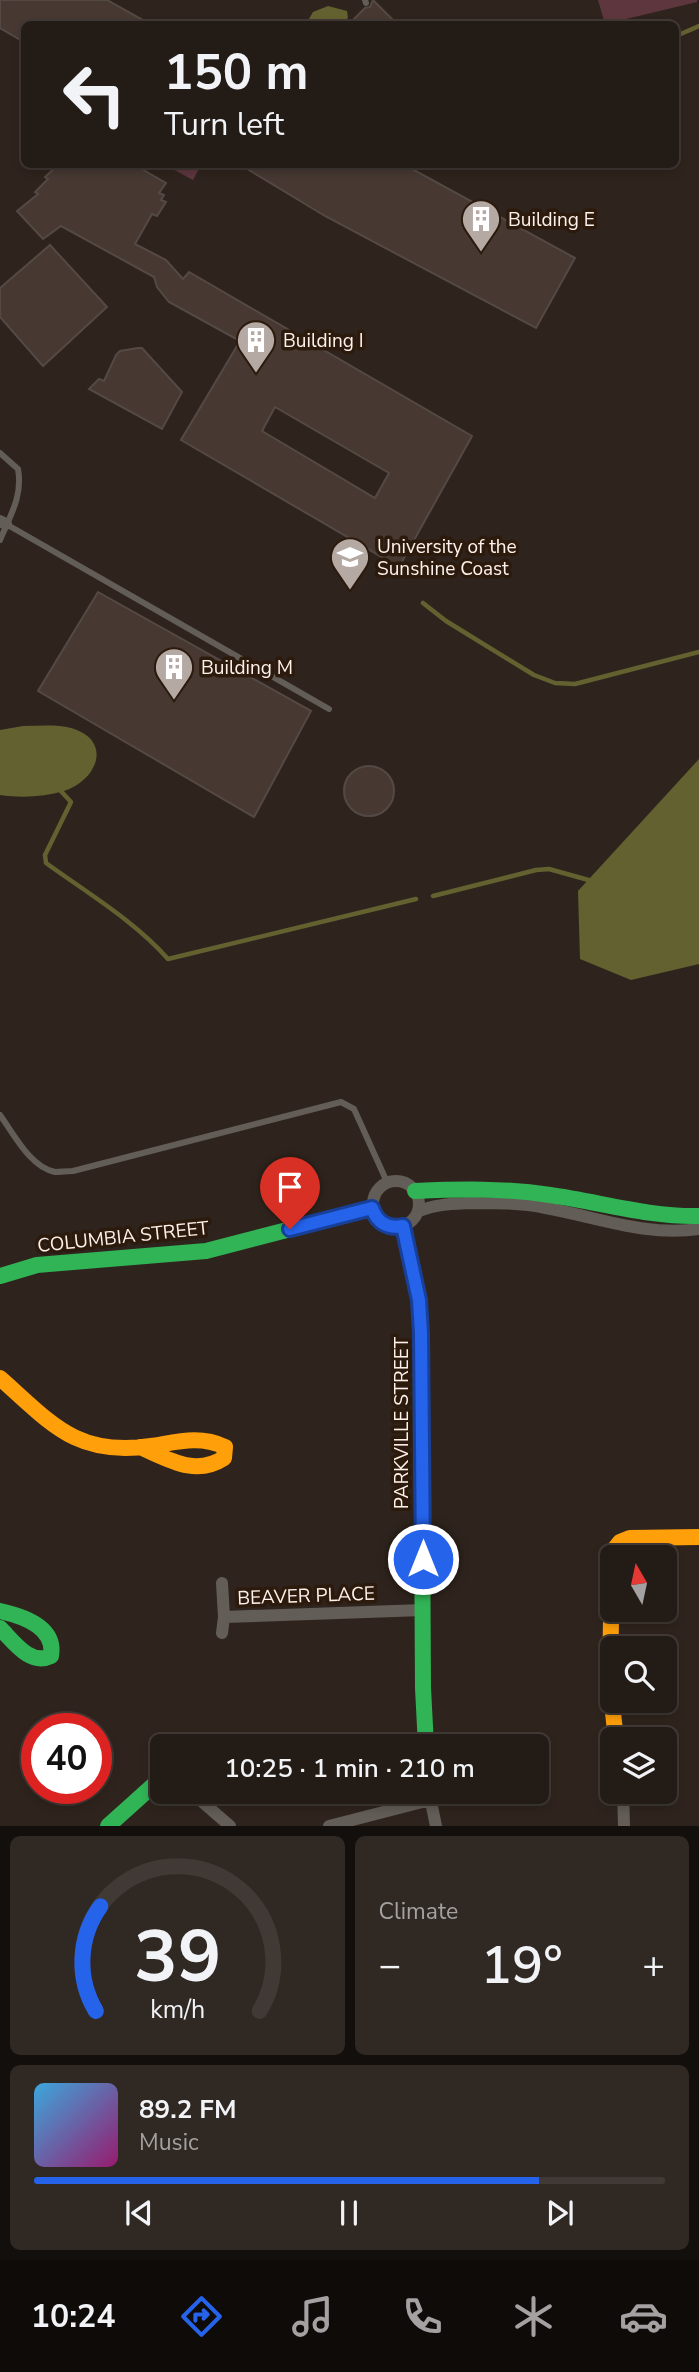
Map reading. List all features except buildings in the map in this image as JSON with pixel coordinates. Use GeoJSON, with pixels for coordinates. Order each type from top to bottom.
{"type":"FeatureCollection","features":[{"type":"Feature","properties":{"kind":"street"},"geometry":{"type":"LineString","coordinates":[[419,1211],[415,1191],[403,1181],[387,1182],[375,1192],[372,1208],[374,1214],[389,1227],[403,1226],[419,1211],[432,1205],[447,1204],[502,1203],[643,1221],[699,1216]]}},
{"type":"Feature","properties":{"kind":"street"},"geometry":{"type":"LineString","coordinates":[[415,1191],[500,1188],[553,1195],[643,1221],[664,1231],[699,1229]]}},
{"type":"Feature","properties":{"kind":"street","name":"COLUMBIA STREET"},"geometry":{"type":"LineString","coordinates":[[0,1276],[37,1265],[206,1251],[372,1208]]}},
{"type":"Feature","properties":{"kind":"street","name":"PARKVILLE STREET"},"geometry":{"type":"LineString","coordinates":[[403,1226],[419,1300],[421,1333],[426,1734]]}},
{"type":"Feature","properties":{"kind":"street"},"geometry":{"type":"LineString","coordinates":[[0,1378],[34,1410],[74,1438],[96,1444],[140,1447]]}},
{"type":"Feature","properties":{"kind":"street"},"geometry":{"type":"LineString","coordinates":[[614,1727],[610,1685],[612,1552],[622,1541],[632,1538],[699,1537]]}},
{"type":"Feature","properties":{"kind":"street","name":"BEAVER PLACE"},"geometry":{"type":"LineString","coordinates":[[222,1583],[225,1617],[423,1610]]}},
{"type":"Feature","properties":{"kind":"street"},"geometry":{"type":"LineString","coordinates":[[0,1611],[18,1614],[33,1622],[49,1638],[53,1646],[51,1656],[40,1660],[32,1658],[0,1628]]}},
{"type":"Feature","properties":{"kind":"street"},"geometry":{"type":"LineString","coordinates":[[222,1633],[225,1617]]}},
{"type":"Feature","properties":{"kind":"street"},"geometry":{"type":"LineString","coordinates":[[108,1826],[150,1788]]}},
{"type":"Feature","properties":{"kind":"street"},"geometry":{"type":"LineString","coordinates":[[205,1804],[230,1826]]}},
{"type":"Feature","properties":{"kind":"street"},"geometry":{"type":"LineString","coordinates":[[329,1826],[402,1804]]}},
{"type":"Feature","properties":{"kind":"street"},"geometry":{"type":"LineString","coordinates":[[431,1804],[436,1826]]}},
{"type":"Feature","properties":{"kind":"street"},"geometry":{"type":"LineString","coordinates":[[623,1804],[624,1826]]}},
{"type":"Feature","properties":{"kind":"lane"},"geometry":{"type":"LineString","coordinates":[[0,453],[18,469],[21,487],[19,496],[3,523],[0,540]]}},
{"type":"Feature","properties":{"kind":"lane"},"geometry":{"type":"LineString","coordinates":[[3,523],[329,709]]}},
{"type":"Feature","properties":{"kind":"lane"},"geometry":{"type":"LineString","coordinates":[[0,1115],[28,1154],[54,1172],[73,1171],[341,1102],[355,1109],[387,1182]]}},
{"type":"Feature","properties":{"kind":"shaded area"},"geometry":{"type":"Polygon","coordinates":[[[598,0],[697,0],[618,21],[604,21],[598,0]]]}},
{"type":"Feature","properties":{"kind":"shaded area"},"geometry":{"type":"Polygon","coordinates":[[[328,6],[347,11],[348,18],[344,21],[308,21],[313,12],[328,6]]]}},
{"type":"Feature","properties":{"kind":"shaded area"},"geometry":{"type":"Polygon","coordinates":[[[171,168],[199,168],[193,180],[171,168]]]}},
{"type":"Feature","properties":{"kind":"shaded area"},"geometry":{"type":"Polygon","coordinates":[[[23,726],[59,726],[84,734],[92,741],[96,750],[92,769],[76,786],[64,791],[49,795],[0,795],[0,730],[23,726]]]}},
{"type":"Feature","properties":{"kind":"shaded area"},"geometry":{"type":"Polygon","coordinates":[[[699,759],[699,964],[631,980],[580,959],[578,891],[699,759]]]}},
{"type":"Feature","properties":{"kind":"waterway"},"geometry":{"type":"LineString","coordinates":[[679,35],[699,26]]}},
{"type":"Feature","properties":{"kind":"waterway"},"geometry":{"type":"LineString","coordinates":[[423,603],[446,621],[534,675],[555,683],[575,684],[699,652]]}},
{"type":"Feature","properties":{"kind":"waterway"},"geometry":{"type":"LineString","coordinates":[[59,789],[71,802],[45,855],[46,863],[126,920],[168,959],[416,899]]}},
{"type":"Feature","properties":{"kind":"waterway"},"geometry":{"type":"LineString","coordinates":[[433,896],[536,870],[549,869],[592,881]]}},
{"type":"Feature","properties":{"kind":"traffic: fast"},"geometry":{"type":"LineString","coordinates":[[415,1191],[516,1191],[643,1212],[699,1216]]}},
{"type":"Feature","properties":{"kind":"traffic: fast"},"geometry":{"type":"LineString","coordinates":[[0,1276],[37,1265],[206,1251],[372,1208]]}},
{"type":"Feature","properties":{"kind":"traffic: fast"},"geometry":{"type":"LineString","coordinates":[[403,1226],[419,1300],[421,1333],[425,1734]]}},
{"type":"Feature","properties":{"kind":"traffic: fast"},"geometry":{"type":"LineString","coordinates":[[0,1611],[28,1620],[43,1630],[51,1646],[51,1656],[36,1658],[29,1655],[0,1628]]}},
{"type":"Feature","properties":{"kind":"traffic: fast"},"geometry":{"type":"LineString","coordinates":[[108,1826],[150,1788]]}},
{"type":"Feature","properties":{"kind":"traffic: slow"},"geometry":{"type":"LineString","coordinates":[[0,1378],[50,1422],[84,1441],[125,1448],[197,1440],[225,1447],[224,1458],[203,1466],[171,1461],[140,1447]]}},
{"type":"Feature","properties":{"kind":"traffic: slow"},"geometry":{"type":"LineString","coordinates":[[615,1727],[610,1685],[612,1552],[620,1542],[630,1538],[699,1537]]}},
{"type":"Feature","properties":{"kind":"place","name":"Building E"},"geometry":{"type":"Point","coordinates":[481,253]}},
{"type":"Feature","properties":{"kind":"place","name":"Building I"},"geometry":{"type":"Point","coordinates":[256,374]}},
{"type":"Feature","properties":{"kind":"place","name":"University of the Sunshine Coast"},"geometry":{"type":"Point","coordinates":[350,591]}},
{"type":"Feature","properties":{"kind":"place","name":"Building M"},"geometry":{"type":"Point","coordinates":[174,701]}},
{"type":"Feature","properties":{"kind":"route"},"geometry":{"type":"LineString","coordinates":[[290,1229],[372,1208],[383,1224],[389,1227],[403,1226],[419,1300],[421,1333],[423,1559]]}}]}
